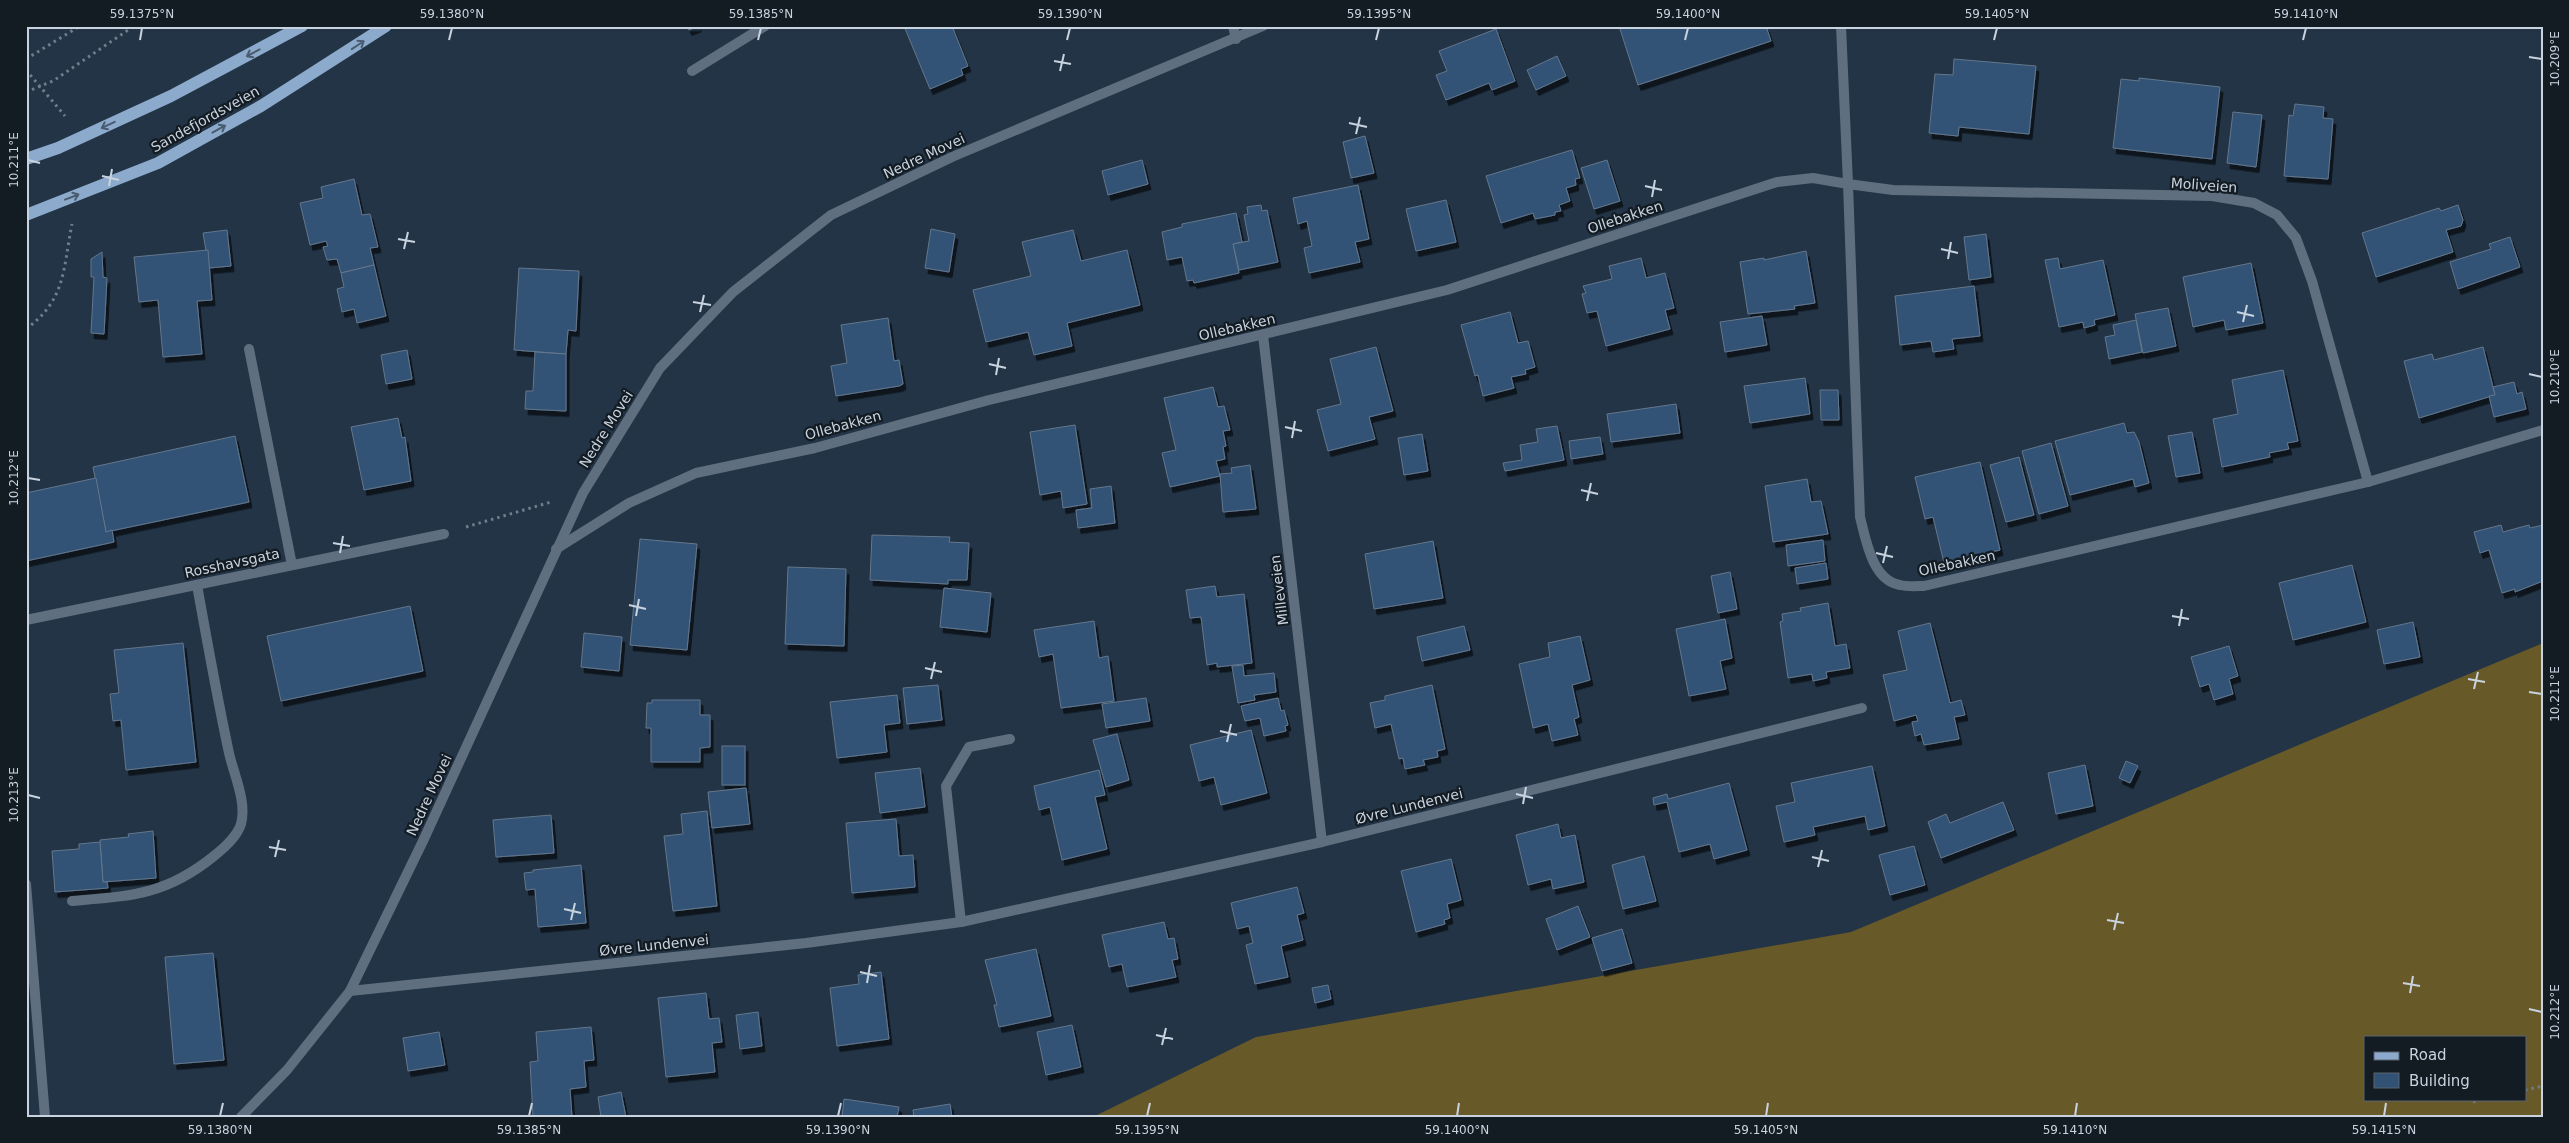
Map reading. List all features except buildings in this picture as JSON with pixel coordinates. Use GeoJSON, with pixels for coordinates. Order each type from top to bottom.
{"type":"FeatureCollection","features":[{"type":"Feature","properties":{"kind":"main road"},"geometry":{"type":"LineString","coordinates":[[26,159],[58,148],[171,96],[302,26]]}},
{"type":"Feature","properties":{"kind":"main road","name":"Sandefjordsveien"},"geometry":{"type":"LineString","coordinates":[[26,215],[158,163],[261,106],[386,26]]}},
{"type":"Feature","properties":{"kind":"street"},"geometry":{"type":"LineString","coordinates":[[692,71],[765,26]]}},
{"type":"Feature","properties":{"kind":"street"},"geometry":{"type":"LineString","coordinates":[[1233,26],[1236,39]]}},
{"type":"Feature","properties":{"kind":"street","name":"Nedre Movei"},"geometry":{"type":"LineString","coordinates":[[241,1117],[288,1070],[350,991],[423,842],[583,493],[660,368],[733,292],[831,215],[952,158],[1263,26]]}},
{"type":"Feature","properties":{"kind":"street"},"geometry":{"type":"LineString","coordinates":[[1841,26],[1848,184]]}},
{"type":"Feature","properties":{"kind":"street","name":"Ollebakken"},"geometry":{"type":"LineString","coordinates":[[556,549],[629,502],[696,473],[815,448],[989,400],[1447,290],[1777,182],[1813,178],[1848,184],[1860,516],[1870,554],[1881,573],[1899,585],[1924,586],[2368,482]]}},
{"type":"Feature","properties":{"kind":"street","name":"Moliveien"},"geometry":{"type":"LineString","coordinates":[[1848,184],[1893,190],[2212,196],[2254,203],[2277,215],[2296,238],[2312,281],[2368,482]]}},
{"type":"Feature","properties":{"kind":"street","name":"Milleveien"},"geometry":{"type":"LineString","coordinates":[[1263,335],[1322,842]]}},
{"type":"Feature","properties":{"kind":"street"},"geometry":{"type":"LineString","coordinates":[[248,349],[292,565]]}},
{"type":"Feature","properties":{"kind":"street"},"geometry":{"type":"LineString","coordinates":[[2368,482],[2543,430]]}},
{"type":"Feature","properties":{"kind":"street","name":"Rosshavsgata"},"geometry":{"type":"LineString","coordinates":[[26,620],[444,534]]}},
{"type":"Feature","properties":{"kind":"street"},"geometry":{"type":"LineString","coordinates":[[72,901],[155,891],[180,879],[205,863],[227,846],[240,826],[243,812],[229,753],[196,585]]}},
{"type":"Feature","properties":{"kind":"street","name":"Øvre Lundenvei"},"geometry":{"type":"LineString","coordinates":[[350,991],[796,944],[961,922],[1322,842],[1862,708]]}},
{"type":"Feature","properties":{"kind":"street"},"geometry":{"type":"LineString","coordinates":[[961,922],[946,786],[969,747],[1010,739]]}},
{"type":"Feature","properties":{"kind":"street"},"geometry":{"type":"LineString","coordinates":[[26,884],[45,1117]]}},
{"type":"Feature","properties":{"kind":"path"},"geometry":{"type":"LineString","coordinates":[[26,59],[80,26]]}},
{"type":"Feature","properties":{"kind":"path"},"geometry":{"type":"LineString","coordinates":[[26,92],[52,82],[134,26]]}},
{"type":"Feature","properties":{"kind":"path"},"geometry":{"type":"LineString","coordinates":[[26,329],[43,316],[55,300],[61,279]]}},
{"type":"Feature","properties":{"kind":"path"},"geometry":{"type":"LineString","coordinates":[[444,534],[583,493]]}},
{"type":"Feature","properties":{"kind":"path"},"geometry":{"type":"LineString","coordinates":[[2526,1090],[2543,1086]]}},
{"type":"Feature","properties":{"kind":"path"},"geometry":{"type":"LineString","coordinates":[[2473,1102],[2480,1100]]}},
{"type":"Feature","properties":{"kind":"shaded area"},"geometry":{"type":"Polygon","coordinates":[[[2543,643],[2543,1117],[1093,1117],[1256,1037],[1851,932],[2543,643]]]}}]}
